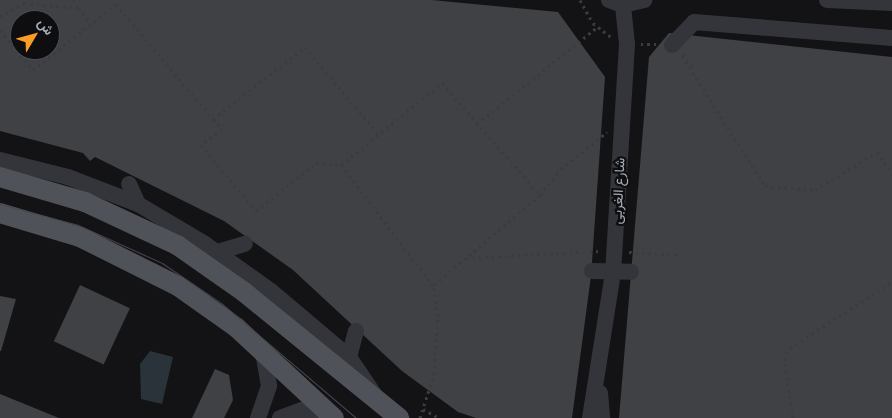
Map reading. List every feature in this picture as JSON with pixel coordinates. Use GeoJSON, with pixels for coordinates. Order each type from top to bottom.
{"type":"FeatureCollection","features":[{"type":"Feature","properties":{"kind":"main road"},"geometry":{"type":"LineString","coordinates":[[33,185],[48,171]]}},
{"type":"Feature","properties":{"kind":"main road"},"geometry":{"type":"LineString","coordinates":[[0,177],[33,185],[131,221],[200,260],[399,418]]}},
{"type":"Feature","properties":{"kind":"main road"},"geometry":{"type":"LineString","coordinates":[[0,213],[80,237],[147,268],[208,306],[262,351],[330,414]]}},
{"type":"Feature","properties":{"kind":"street"},"geometry":{"type":"LineString","coordinates":[[616,3],[644,0]]}},
{"type":"Feature","properties":{"kind":"street"},"geometry":{"type":"LineString","coordinates":[[827,0],[892,3]]}},
{"type":"Feature","properties":{"kind":"street","name":"شارع الغربى"},"geometry":{"type":"LineString","coordinates":[[590,418],[613,273],[627,44],[616,3]]}},
{"type":"Feature","properties":{"kind":"street"},"geometry":{"type":"LineString","coordinates":[[677,49],[694,22],[892,38]]}},
{"type":"Feature","properties":{"kind":"street"},"geometry":{"type":"LineString","coordinates":[[0,160],[48,171],[138,204],[218,252],[349,357],[378,403]]}},
{"type":"Feature","properties":{"kind":"street"},"geometry":{"type":"LineString","coordinates":[[129,184],[138,204]]}},
{"type":"Feature","properties":{"kind":"street"},"geometry":{"type":"LineString","coordinates":[[218,252],[245,244]]}},
{"type":"Feature","properties":{"kind":"street"},"geometry":{"type":"LineString","coordinates":[[592,271],[631,272]]}},
{"type":"Feature","properties":{"kind":"street"},"geometry":{"type":"LineString","coordinates":[[327,338],[355,332],[349,357]]}},
{"type":"Feature","properties":{"kind":"street"},"geometry":{"type":"LineString","coordinates":[[258,418],[269,386],[262,351]]}},
{"type":"Feature","properties":{"kind":"street","name":"شارع الغربى"},"geometry":{"type":"LineString","coordinates":[[598,376],[602,418]]}},
{"type":"Feature","properties":{"kind":"street"},"geometry":{"type":"LineString","coordinates":[[280,418],[302,410],[330,414]]}},
{"type":"Feature","properties":{"kind":"path"},"geometry":{"type":"LineString","coordinates":[[0,17],[29,0]]}},
{"type":"Feature","properties":{"kind":"path"},"geometry":{"type":"LineString","coordinates":[[72,0],[91,23]]}},
{"type":"Feature","properties":{"kind":"path"},"geometry":{"type":"LineString","coordinates":[[24,3],[78,8]]}},
{"type":"Feature","properties":{"kind":"path"},"geometry":{"type":"LineString","coordinates":[[0,30],[33,70],[116,4],[222,129],[201,145],[256,211],[316,163],[341,165],[442,83],[540,195]]}},
{"type":"Feature","properties":{"kind":"path"},"geometry":{"type":"LineString","coordinates":[[477,124],[597,27]]}},
{"type":"Feature","properties":{"kind":"path"},"geometry":{"type":"LineString","coordinates":[[213,118],[305,47],[378,134]]}},
{"type":"Feature","properties":{"kind":"path"},"geometry":{"type":"LineString","coordinates":[[677,49],[765,186],[815,190],[876,152],[892,174]]}},
{"type":"Feature","properties":{"kind":"path"},"geometry":{"type":"LineString","coordinates":[[433,286],[540,195],[562,169],[606,133]]}},
{"type":"Feature","properties":{"kind":"path"},"geometry":{"type":"LineString","coordinates":[[341,165],[433,286],[438,316],[434,374],[420,418]]}},
{"type":"Feature","properties":{"kind":"path"},"geometry":{"type":"LineString","coordinates":[[466,258],[592,250]]}},
{"type":"Feature","properties":{"kind":"path"},"geometry":{"type":"LineString","coordinates":[[634,253],[677,255]]}},
{"type":"Feature","properties":{"kind":"path"},"geometry":{"type":"LineString","coordinates":[[793,418],[784,360],[790,348],[892,282]]}},
{"type":"Feature","properties":{"kind":"path"},"geometry":{"type":"LineString","coordinates":[[424,409],[439,418]]}},
{"type":"Feature","properties":{"kind":"shaded area"},"geometry":{"type":"Polygon","coordinates":[[[150,351],[173,357],[162,404],[141,399],[140,364],[150,351]]]}},
{"type":"Feature","properties":{"kind":"building"},"geometry":{"type":"Polygon","coordinates":[[[0,0],[432,0],[558,12],[605,77],[591,276],[572,418],[476,418],[458,412],[402,371],[293,270],[224,221],[95,157],[90,161],[83,153],[0,131],[0,0]]]}},
{"type":"Feature","properties":{"kind":"building"},"geometry":{"type":"Polygon","coordinates":[[[669,33],[892,57],[892,418],[619,418],[649,57],[669,33]]]}},
{"type":"Feature","properties":{"kind":"building"},"geometry":{"type":"Polygon","coordinates":[[[80,285],[130,308],[104,364],[54,341],[80,285]]]}},
{"type":"Feature","properties":{"kind":"building"},"geometry":{"type":"Polygon","coordinates":[[[0,296],[16,299],[1,351],[0,351],[0,296]]]}},
{"type":"Feature","properties":{"kind":"building"},"geometry":{"type":"Polygon","coordinates":[[[215,369],[229,375],[233,400],[224,418],[192,418],[215,369]]]}},
{"type":"Feature","properties":{"kind":"building"},"geometry":{"type":"Polygon","coordinates":[[[0,394],[59,418],[0,418],[0,394]]]}},
{"type":"Feature","properties":{"kind":"tram line"},"geometry":{"type":"LineString","coordinates":[[0,204],[78,225],[162,263],[221,303],[356,418]]}}]}
